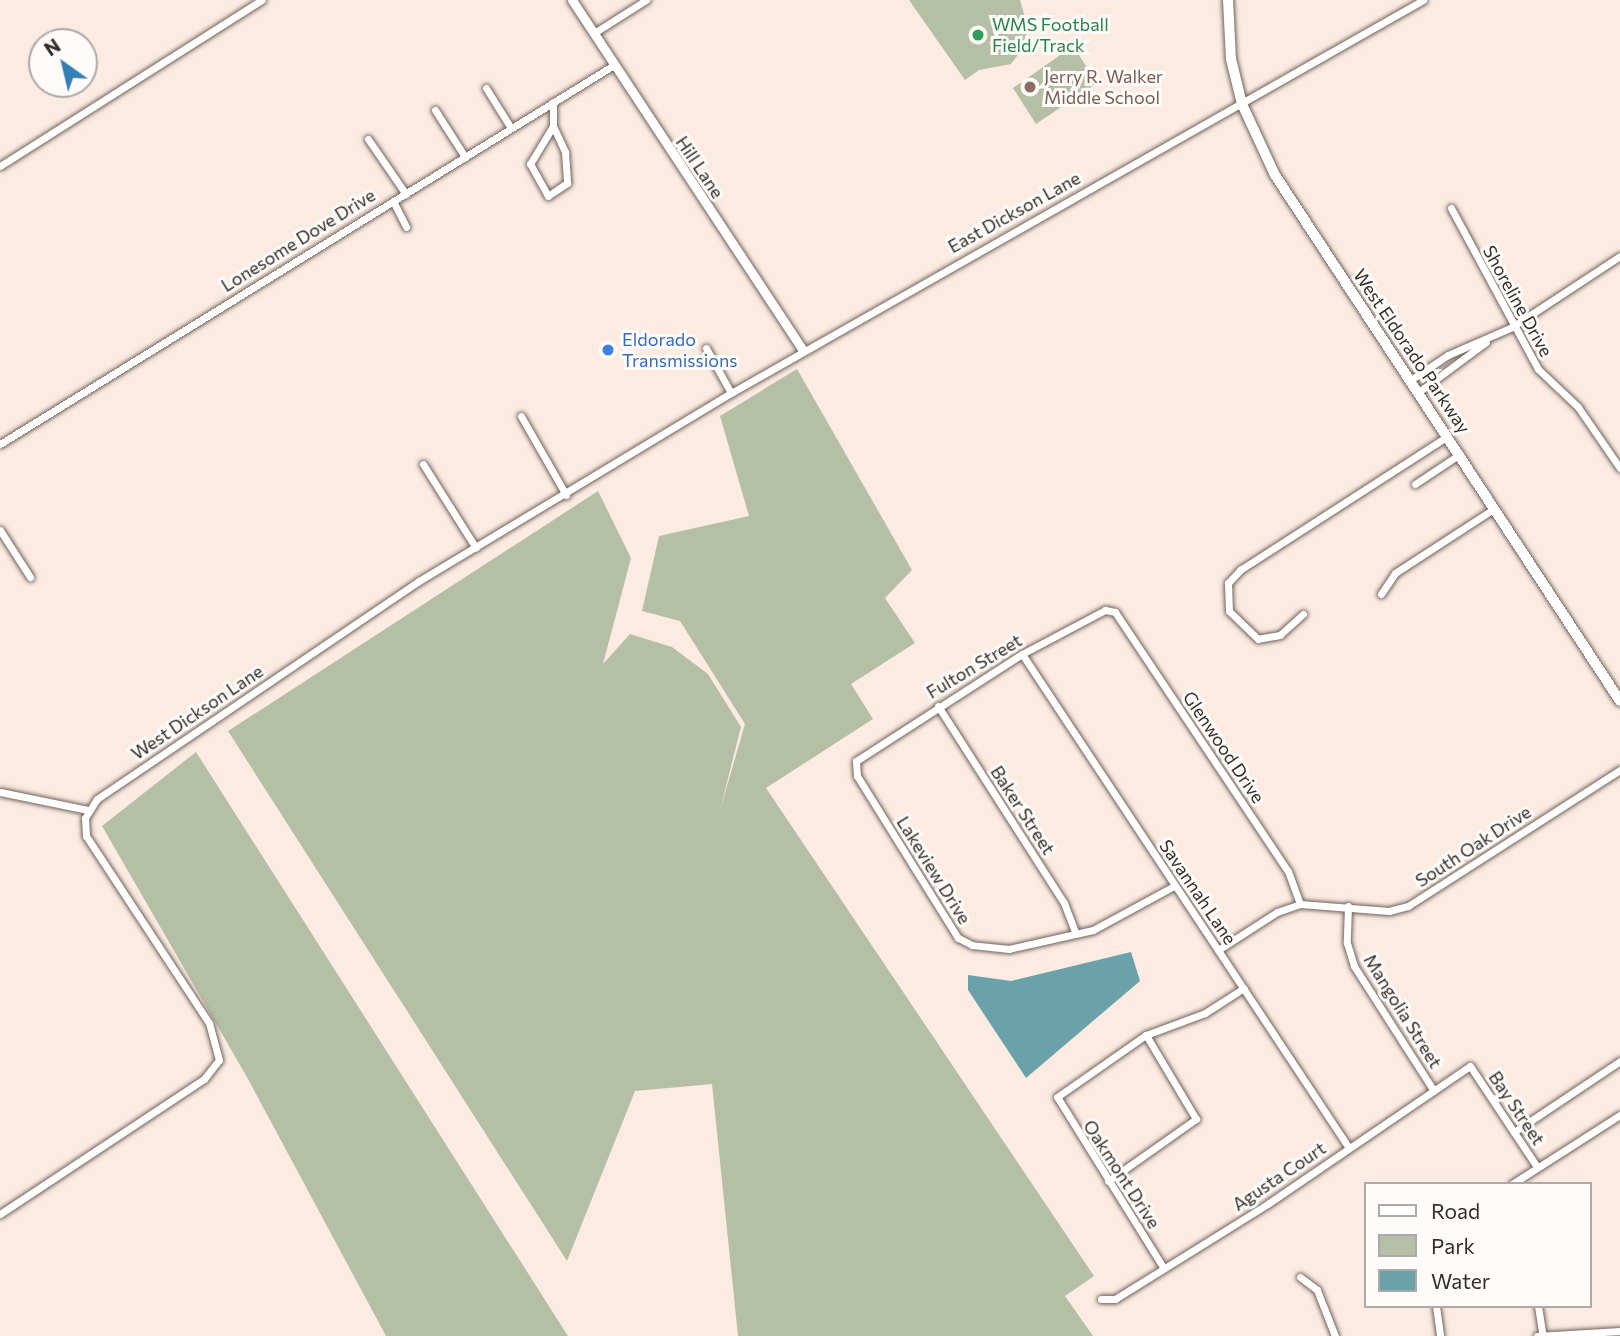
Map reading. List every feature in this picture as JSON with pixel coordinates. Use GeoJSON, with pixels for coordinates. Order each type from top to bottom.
{"type":"FeatureCollection","features":[{"type":"Feature","properties":{"kind":"main road","name":"West Eldorado Parkway"},"geometry":{"type":"LineString","coordinates":[[1228,0],[1231,59],[1242,104],[1275,175],[1420,391],[1620,701]]}},
{"type":"Feature","properties":{"kind":"street"},"geometry":{"type":"LineString","coordinates":[[0,166],[261,0]]}},
{"type":"Feature","properties":{"kind":"street","name":"Hill Lane"},"geometry":{"type":"LineString","coordinates":[[572,0],[803,351]]}},
{"type":"Feature","properties":{"kind":"street"},"geometry":{"type":"LineString","coordinates":[[594,33],[646,0]]}},
{"type":"Feature","properties":{"kind":"street","name":"East Dickson Lane"},"geometry":{"type":"LineString","coordinates":[[803,351],[1423,0]]}},
{"type":"Feature","properties":{"kind":"street","name":"Lonesome Dove Drive"},"geometry":{"type":"LineString","coordinates":[[0,444],[614,65]]}},
{"type":"Feature","properties":{"kind":"street"},"geometry":{"type":"LineString","coordinates":[[486,88],[511,128]]}},
{"type":"Feature","properties":{"kind":"street"},"geometry":{"type":"LineString","coordinates":[[553,102],[553,126],[567,167],[567,183],[553,197],[544,192],[530,164],[553,126]]}},
{"type":"Feature","properties":{"kind":"street"},"geometry":{"type":"LineString","coordinates":[[435,110],[465,157]]}},
{"type":"Feature","properties":{"kind":"street"},"geometry":{"type":"LineString","coordinates":[[368,139],[406,194]]}},
{"type":"Feature","properties":{"kind":"street"},"geometry":{"type":"LineString","coordinates":[[393,201],[406,227]]}},
{"type":"Feature","properties":{"kind":"street","name":"Shoreline Drive"},"geometry":{"type":"LineString","coordinates":[[1451,208],[1512,327],[1538,369],[1578,407],[1620,468]]}},
{"type":"Feature","properties":{"kind":"street"},"geometry":{"type":"LineString","coordinates":[[1420,391],[1487,341],[1620,256]]}},
{"type":"Feature","properties":{"kind":"street"},"geometry":{"type":"LineString","coordinates":[[1412,379],[1460,349],[1487,341]]}},
{"type":"Feature","properties":{"kind":"street"},"geometry":{"type":"LineString","coordinates":[[706,348],[731,393]]}},
{"type":"Feature","properties":{"kind":"street","name":"West Dickson Lane"},"geometry":{"type":"LineString","coordinates":[[88,810],[117,784],[333,638],[803,351]]}},
{"type":"Feature","properties":{"kind":"street"},"geometry":{"type":"LineString","coordinates":[[521,416],[566,495]]}},
{"type":"Feature","properties":{"kind":"street"},"geometry":{"type":"LineString","coordinates":[[1303,614],[1280,635],[1258,639],[1229,611],[1228,583],[1448,436]]}},
{"type":"Feature","properties":{"kind":"street"},"geometry":{"type":"LineString","coordinates":[[1415,484],[1460,454]]}},
{"type":"Feature","properties":{"kind":"street"},"geometry":{"type":"LineString","coordinates":[[423,464],[477,548]]}},
{"type":"Feature","properties":{"kind":"street"},"geometry":{"type":"LineString","coordinates":[[1381,594],[1395,573],[1495,508]]}},
{"type":"Feature","properties":{"kind":"street"},"geometry":{"type":"LineString","coordinates":[[0,530],[30,577]]}},
{"type":"Feature","properties":{"kind":"street","name":"Fulton Street"},"geometry":{"type":"LineString","coordinates":[[856,761],[1022,654],[1105,610],[1115,612]]}},
{"type":"Feature","properties":{"kind":"street","name":"Glenwood Drive"},"geometry":{"type":"LineString","coordinates":[[1115,612],[1288,871],[1300,904]]}},
{"type":"Feature","properties":{"kind":"street","name":"Savannah Lane"},"geometry":{"type":"LineString","coordinates":[[1022,654],[1349,1148]]}},
{"type":"Feature","properties":{"kind":"street","name":"Baker Street"},"geometry":{"type":"LineString","coordinates":[[938,706],[1064,903],[1076,934]]}},
{"type":"Feature","properties":{"kind":"street","name":"Lakeview Drive"},"geometry":{"type":"LineString","coordinates":[[856,761],[857,776],[958,939],[1009,949],[1076,934],[1122,919],[1174,886]]}},
{"type":"Feature","properties":{"kind":"street","name":"South Oak Drive"},"geometry":{"type":"LineString","coordinates":[[1218,950],[1277,912],[1300,904],[1389,911],[1408,906],[1620,770]]}},
{"type":"Feature","properties":{"kind":"street"},"geometry":{"type":"LineString","coordinates":[[0,792],[88,810],[83,828],[93,851],[209,1023],[219,1060],[204,1079],[0,1214]]}},
{"type":"Feature","properties":{"kind":"street","name":"Mangolia Street"},"geometry":{"type":"LineString","coordinates":[[1348,906],[1346,943],[1354,966],[1434,1091]]}},
{"type":"Feature","properties":{"kind":"street"},"geometry":{"type":"LineString","coordinates":[[1108,1181],[1196,1119],[1146,1035],[1205,1013],[1244,988]]}},
{"type":"Feature","properties":{"kind":"street","name":"Oakmont Drive"},"geometry":{"type":"LineString","coordinates":[[1146,1035],[1057,1097],[1163,1266]]}},
{"type":"Feature","properties":{"kind":"street"},"geometry":{"type":"LineString","coordinates":[[1514,1132],[1620,1061]]}},
{"type":"Feature","properties":{"kind":"street","name":"Agusta Court"},"geometry":{"type":"LineString","coordinates":[[1101,1300],[1115,1299],[1349,1148],[1470,1066]]}},
{"type":"Feature","properties":{"kind":"street","name":"Bay Street"},"geometry":{"type":"LineString","coordinates":[[1470,1066],[1537,1167]]}},
{"type":"Feature","properties":{"kind":"street"},"geometry":{"type":"LineString","coordinates":[[1515,1182],[1620,1115]]}},
{"type":"Feature","properties":{"kind":"street"},"geometry":{"type":"LineString","coordinates":[[1300,1277],[1317,1290],[1335,1336]]}},
{"type":"Feature","properties":{"kind":"street"},"geometry":{"type":"LineString","coordinates":[[1436,1308],[1440,1336]]}},
{"type":"Feature","properties":{"kind":"street"},"geometry":{"type":"LineString","coordinates":[[1538,1308],[1541,1336],[1620,1331]]}},
{"type":"Feature","properties":{"kind":"green space","name":"WMS Football Field/Track"},"geometry":{"type":"Polygon","coordinates":[[[909,0],[1020,0],[1028,28],[1020,52],[1011,64],[979,70],[965,80],[909,0]]]}},
{"type":"Feature","properties":{"kind":"green space"},"geometry":{"type":"Polygon","coordinates":[[[1073,46],[1097,83],[1036,124],[1013,88],[1073,46]]]}},
{"type":"Feature","properties":{"kind":"green space"},"geometry":{"type":"Polygon","coordinates":[[[797,369],[912,570],[885,598],[915,643],[851,684],[873,719],[766,788],[1094,1276],[1065,1296],[1093,1336],[738,1336],[712,1084],[635,1091],[567,1261],[228,731],[598,491],[631,558],[603,664],[630,634],[672,647],[708,674],[741,727],[720,810],[745,724],[680,621],[642,611],[659,536],[749,516],[720,416],[797,369]]]}},
{"type":"Feature","properties":{"kind":"green space"},"geometry":{"type":"Polygon","coordinates":[[[196,752],[568,1336],[386,1336],[248,1079],[102,826],[196,752]]]}},
{"type":"Feature","properties":{"kind":"water"},"geometry":{"type":"Polygon","coordinates":[[[1131,952],[1140,981],[1026,1078],[968,990],[968,975],[1011,981],[1131,952]]]}},
{"type":"Feature","properties":{"kind":"place","name":"WMS Football Field/Track"},"geometry":{"type":"Point","coordinates":[978,35]}},
{"type":"Feature","properties":{"kind":"place","name":"Jerry R. Walker Middle School"},"geometry":{"type":"Point","coordinates":[1030,87]}},
{"type":"Feature","properties":{"kind":"place","name":"Eldorado Transmissions"},"geometry":{"type":"Point","coordinates":[608,350]}}]}
